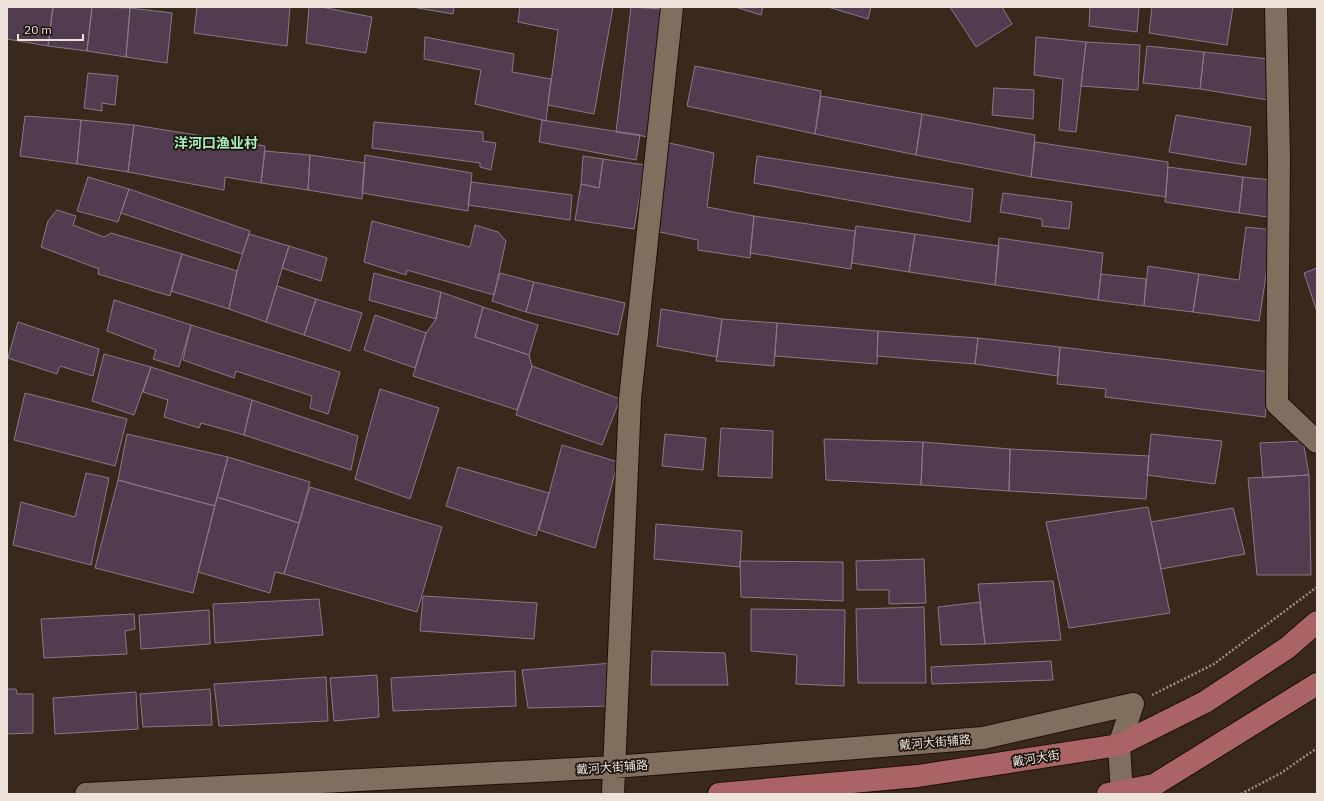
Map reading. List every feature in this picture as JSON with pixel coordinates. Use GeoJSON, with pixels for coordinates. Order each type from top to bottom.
{"type":"FeatureCollection","features":[{"type":"Feature","properties":{"kind":"main road","name":"戴河大街"},"geometry":{"type":"LineString","coordinates":[[719,794],[918,776],[1119,745],[1205,702],[1287,648],[1317,622]]}},
{"type":"Feature","properties":{"kind":"main road"},"geometry":{"type":"LineString","coordinates":[[1117,793],[1154,785],[1317,684]]}},
{"type":"Feature","properties":{"kind":"street"},"geometry":{"type":"LineString","coordinates":[[613,794],[630,399],[672,7]]}},
{"type":"Feature","properties":{"kind":"street"},"geometry":{"type":"LineString","coordinates":[[1276,7],[1279,159],[1277,404],[1317,442]]}},
{"type":"Feature","properties":{"kind":"street"},"geometry":{"type":"LineString","coordinates":[[1117,793],[1119,745],[1133,704]]}},
{"type":"Feature","properties":{"kind":"street","name":"戴河大街辅路"},"geometry":{"type":"LineString","coordinates":[[86,794],[614,767],[983,738],[1133,704]]}},
{"type":"Feature","properties":{"kind":"path"},"geometry":{"type":"LineString","coordinates":[[1133,704],[1214,664],[1317,587]]}},
{"type":"Feature","properties":{"kind":"path"},"geometry":{"type":"LineString","coordinates":[[1241,794],[1280,773],[1317,748]]}},
{"type":"Feature","properties":{"kind":"building"},"geometry":{"type":"Polygon","coordinates":[[[7,7],[53,7],[48,46],[7,39],[7,7]]]}},
{"type":"Feature","properties":{"kind":"building"},"geometry":{"type":"Polygon","coordinates":[[[53,7],[92,7],[87,51],[48,46],[53,7]]]}},
{"type":"Feature","properties":{"kind":"building"},"geometry":{"type":"Polygon","coordinates":[[[92,7],[130,8],[126,57],[87,51],[92,7]]]}},
{"type":"Feature","properties":{"kind":"building"},"geometry":{"type":"Polygon","coordinates":[[[197,7],[290,7],[287,46],[194,33],[197,7]]]}},
{"type":"Feature","properties":{"kind":"building"},"geometry":{"type":"Polygon","coordinates":[[[309,7],[321,7],[372,17],[366,53],[306,43],[309,7]]]}},
{"type":"Feature","properties":{"kind":"building"},"geometry":{"type":"Polygon","coordinates":[[[412,7],[454,7],[453,14],[412,7]]]}},
{"type":"Feature","properties":{"kind":"building"},"geometry":{"type":"Polygon","coordinates":[[[520,7],[613,7],[594,114],[548,105],[558,30],[518,22],[520,7]]]}},
{"type":"Feature","properties":{"kind":"building"},"geometry":{"type":"Polygon","coordinates":[[[631,7],[663,9],[649,137],[616,132],[631,7]]]}},
{"type":"Feature","properties":{"kind":"building"},"geometry":{"type":"Polygon","coordinates":[[[735,7],[763,7],[761,15],[735,7]]]}},
{"type":"Feature","properties":{"kind":"building"},"geometry":{"type":"Polygon","coordinates":[[[828,7],[871,7],[868,19],[828,7]]]}},
{"type":"Feature","properties":{"kind":"building"},"geometry":{"type":"Polygon","coordinates":[[[950,7],[1002,7],[1012,24],[976,47],[950,7]]]}},
{"type":"Feature","properties":{"kind":"building"},"geometry":{"type":"Polygon","coordinates":[[[1090,7],[1139,7],[1137,32],[1089,26],[1090,7]]]}},
{"type":"Feature","properties":{"kind":"building"},"geometry":{"type":"Polygon","coordinates":[[[1152,7],[1233,7],[1227,45],[1149,33],[1152,7]]]}},
{"type":"Feature","properties":{"kind":"building"},"geometry":{"type":"Polygon","coordinates":[[[130,8],[172,13],[167,63],[126,57],[130,8]]]}},
{"type":"Feature","properties":{"kind":"building"},"geometry":{"type":"Polygon","coordinates":[[[425,37],[514,54],[512,72],[551,79],[546,121],[475,104],[481,70],[424,59],[425,37]]]}},
{"type":"Feature","properties":{"kind":"building"},"geometry":{"type":"Polygon","coordinates":[[[1036,37],[1086,42],[1076,132],[1059,130],[1063,79],[1034,75],[1036,37]]]}},
{"type":"Feature","properties":{"kind":"building"},"geometry":{"type":"Polygon","coordinates":[[[1086,42],[1140,45],[1138,90],[1081,86],[1086,42]]]}},
{"type":"Feature","properties":{"kind":"building"},"geometry":{"type":"Polygon","coordinates":[[[1147,46],[1204,52],[1200,89],[1143,83],[1147,46]]]}},
{"type":"Feature","properties":{"kind":"building"},"geometry":{"type":"Polygon","coordinates":[[[1204,52],[1269,59],[1268,100],[1200,89],[1204,52]]]}},
{"type":"Feature","properties":{"kind":"building"},"geometry":{"type":"Polygon","coordinates":[[[695,66],[821,91],[815,134],[687,106],[695,66]]]}},
{"type":"Feature","properties":{"kind":"building"},"geometry":{"type":"Polygon","coordinates":[[[88,73],[118,76],[115,105],[102,103],[102,111],[84,108],[88,73]]]}},
{"type":"Feature","properties":{"kind":"building"},"geometry":{"type":"Polygon","coordinates":[[[994,88],[1034,90],[1033,119],[992,115],[994,88]]]}},
{"type":"Feature","properties":{"kind":"building"},"geometry":{"type":"Polygon","coordinates":[[[821,96],[922,114],[916,155],[815,134],[821,96]]]}},
{"type":"Feature","properties":{"kind":"building"},"geometry":{"type":"Polygon","coordinates":[[[922,114],[1035,135],[1031,177],[916,155],[922,114]]]}},
{"type":"Feature","properties":{"kind":"building"},"geometry":{"type":"Polygon","coordinates":[[[1176,115],[1251,127],[1246,165],[1169,152],[1176,115]]]}},
{"type":"Feature","properties":{"kind":"building"},"geometry":{"type":"Polygon","coordinates":[[[25,116],[81,120],[77,164],[20,156],[25,116]]]}},
{"type":"Feature","properties":{"kind":"building"},"geometry":{"type":"Polygon","coordinates":[[[81,120],[134,125],[128,172],[77,164],[81,120]]]}},
{"type":"Feature","properties":{"kind":"building"},"geometry":{"type":"Polygon","coordinates":[[[542,120],[640,135],[636,160],[539,142],[542,120]]]}},
{"type":"Feature","properties":{"kind":"building"},"geometry":{"type":"Polygon","coordinates":[[[374,122],[483,132],[483,141],[496,143],[491,170],[480,167],[480,163],[372,148],[374,122]]]}},
{"type":"Feature","properties":{"kind":"building"},"geometry":{"type":"Polygon","coordinates":[[[134,125],[265,146],[261,183],[225,177],[224,190],[128,172],[134,125]]]}},
{"type":"Feature","properties":{"kind":"building"},"geometry":{"type":"Polygon","coordinates":[[[665,142],[714,153],[707,207],[754,216],[750,258],[698,250],[698,240],[655,231],[665,142]]]}},
{"type":"Feature","properties":{"kind":"building"},"geometry":{"type":"Polygon","coordinates":[[[1035,142],[1168,162],[1166,197],[1031,177],[1035,142]]]}},
{"type":"Feature","properties":{"kind":"building"},"geometry":{"type":"Polygon","coordinates":[[[265,151],[310,155],[308,190],[261,183],[265,151]]]}},
{"type":"Feature","properties":{"kind":"building"},"geometry":{"type":"Polygon","coordinates":[[[310,155],[365,163],[362,199],[308,190],[310,155]]]}},
{"type":"Feature","properties":{"kind":"building"},"geometry":{"type":"Polygon","coordinates":[[[365,155],[472,173],[468,211],[362,193],[365,155]]]}},
{"type":"Feature","properties":{"kind":"building"},"geometry":{"type":"Polygon","coordinates":[[[583,156],[603,159],[599,188],[581,184],[583,156]]]}},
{"type":"Feature","properties":{"kind":"building"},"geometry":{"type":"Polygon","coordinates":[[[757,156],[973,189],[970,222],[754,183],[757,156]]]}},
{"type":"Feature","properties":{"kind":"building"},"geometry":{"type":"Polygon","coordinates":[[[603,159],[645,165],[634,229],[575,220],[581,184],[599,188],[603,159]]]}},
{"type":"Feature","properties":{"kind":"building"},"geometry":{"type":"Polygon","coordinates":[[[1168,167],[1243,177],[1239,213],[1165,202],[1168,167]]]}},
{"type":"Feature","properties":{"kind":"building"},"geometry":{"type":"Polygon","coordinates":[[[88,177],[129,189],[118,222],[77,211],[88,177]]]}},
{"type":"Feature","properties":{"kind":"building"},"geometry":{"type":"Polygon","coordinates":[[[1243,177],[1271,180],[1267,217],[1239,213],[1243,177]]]}},
{"type":"Feature","properties":{"kind":"building"},"geometry":{"type":"Polygon","coordinates":[[[471,182],[572,195],[570,220],[468,205],[471,182]]]}},
{"type":"Feature","properties":{"kind":"building"},"geometry":{"type":"Polygon","coordinates":[[[129,189],[250,231],[242,254],[121,213],[129,189]]]}},
{"type":"Feature","properties":{"kind":"building"},"geometry":{"type":"Polygon","coordinates":[[[1003,193],[1072,202],[1069,229],[1042,226],[1042,219],[1000,212],[1003,193]]]}},
{"type":"Feature","properties":{"kind":"building"},"geometry":{"type":"Polygon","coordinates":[[[57,210],[76,216],[73,225],[104,237],[111,233],[182,254],[170,296],[98,274],[99,269],[41,247],[48,221],[57,210]]]}},
{"type":"Feature","properties":{"kind":"building"},"geometry":{"type":"Polygon","coordinates":[[[754,216],[855,231],[851,269],[750,253],[754,216]]]}},
{"type":"Feature","properties":{"kind":"building"},"geometry":{"type":"Polygon","coordinates":[[[372,221],[470,247],[475,225],[498,232],[506,241],[494,295],[407,270],[406,275],[364,262],[372,221]]]}},
{"type":"Feature","properties":{"kind":"building"},"geometry":{"type":"Polygon","coordinates":[[[856,226],[915,234],[909,272],[852,263],[856,226]]]}},
{"type":"Feature","properties":{"kind":"building"},"geometry":{"type":"Polygon","coordinates":[[[1246,227],[1273,230],[1259,321],[1193,312],[1199,274],[1239,280],[1246,227]]]}},
{"type":"Feature","properties":{"kind":"building"},"geometry":{"type":"Polygon","coordinates":[[[249,234],[289,246],[266,322],[229,309],[237,271],[249,234]]]}},
{"type":"Feature","properties":{"kind":"building"},"geometry":{"type":"Polygon","coordinates":[[[915,234],[999,246],[995,285],[909,272],[915,234]]]}},
{"type":"Feature","properties":{"kind":"building"},"geometry":{"type":"Polygon","coordinates":[[[999,238],[1103,253],[1098,300],[995,285],[999,238]]]}},
{"type":"Feature","properties":{"kind":"building"},"geometry":{"type":"Polygon","coordinates":[[[289,246],[327,258],[321,281],[282,268],[289,246]]]}},
{"type":"Feature","properties":{"kind":"building"},"geometry":{"type":"Polygon","coordinates":[[[182,254],[237,271],[229,309],[171,291],[182,254]]]}},
{"type":"Feature","properties":{"kind":"building"},"geometry":{"type":"Polygon","coordinates":[[[1148,266],[1199,274],[1193,312],[1144,306],[1148,266]]]}},
{"type":"Feature","properties":{"kind":"building"},"geometry":{"type":"Polygon","coordinates":[[[1317,268],[1317,312],[1304,273],[1317,268]]]}},
{"type":"Feature","properties":{"kind":"building"},"geometry":{"type":"Polygon","coordinates":[[[374,273],[441,292],[436,319],[369,300],[374,273]]]}},
{"type":"Feature","properties":{"kind":"building"},"geometry":{"type":"Polygon","coordinates":[[[500,273],[534,282],[526,312],[492,301],[500,273]]]}},
{"type":"Feature","properties":{"kind":"building"},"geometry":{"type":"Polygon","coordinates":[[[1101,274],[1146,279],[1144,306],[1098,300],[1101,274]]]}},
{"type":"Feature","properties":{"kind":"building"},"geometry":{"type":"Polygon","coordinates":[[[534,282],[625,303],[618,335],[526,312],[534,282]]]}},
{"type":"Feature","properties":{"kind":"building"},"geometry":{"type":"Polygon","coordinates":[[[277,286],[316,299],[304,335],[266,322],[277,286]]]}},
{"type":"Feature","properties":{"kind":"building"},"geometry":{"type":"Polygon","coordinates":[[[441,292],[483,307],[475,337],[529,355],[532,366],[517,410],[413,376],[426,333],[436,319],[441,292]]]}},
{"type":"Feature","properties":{"kind":"building"},"geometry":{"type":"Polygon","coordinates":[[[316,299],[362,313],[350,351],[304,335],[316,299]]]}},
{"type":"Feature","properties":{"kind":"building"},"geometry":{"type":"Polygon","coordinates":[[[114,300],[191,325],[179,367],[153,359],[156,350],[107,331],[114,300]]]}},
{"type":"Feature","properties":{"kind":"building"},"geometry":{"type":"Polygon","coordinates":[[[483,307],[538,325],[529,355],[475,337],[483,307]]]}},
{"type":"Feature","properties":{"kind":"building"},"geometry":{"type":"Polygon","coordinates":[[[661,309],[722,319],[717,357],[657,346],[661,309]]]}},
{"type":"Feature","properties":{"kind":"building"},"geometry":{"type":"Polygon","coordinates":[[[375,315],[426,333],[415,368],[364,350],[375,315]]]}},
{"type":"Feature","properties":{"kind":"building"},"geometry":{"type":"Polygon","coordinates":[[[722,319],[777,323],[774,366],[716,361],[722,319]]]}},
{"type":"Feature","properties":{"kind":"building"},"geometry":{"type":"Polygon","coordinates":[[[18,322],[99,349],[93,376],[60,366],[57,374],[8,358],[18,322]]]}},
{"type":"Feature","properties":{"kind":"building"},"geometry":{"type":"Polygon","coordinates":[[[777,323],[878,331],[877,364],[775,356],[777,323]]]}},
{"type":"Feature","properties":{"kind":"building"},"geometry":{"type":"Polygon","coordinates":[[[191,325],[340,372],[328,414],[310,408],[312,396],[236,371],[234,378],[183,360],[191,325]]]}},
{"type":"Feature","properties":{"kind":"building"},"geometry":{"type":"Polygon","coordinates":[[[878,331],[978,338],[975,364],[877,356],[878,331]]]}},
{"type":"Feature","properties":{"kind":"building"},"geometry":{"type":"Polygon","coordinates":[[[978,338],[1060,347],[1058,376],[975,364],[978,338]]]}},
{"type":"Feature","properties":{"kind":"building"},"geometry":{"type":"Polygon","coordinates":[[[1060,347],[1271,372],[1265,417],[1105,397],[1106,389],[1057,384],[1060,347]]]}},
{"type":"Feature","properties":{"kind":"building"},"geometry":{"type":"Polygon","coordinates":[[[104,354],[151,367],[134,415],[92,401],[104,354]]]}},
{"type":"Feature","properties":{"kind":"building"},"geometry":{"type":"Polygon","coordinates":[[[532,366],[620,399],[602,445],[516,415],[532,366]]]}},
{"type":"Feature","properties":{"kind":"building"},"geometry":{"type":"Polygon","coordinates":[[[151,367],[252,400],[244,435],[201,423],[199,428],[164,417],[168,400],[143,392],[151,367]]]}},
{"type":"Feature","properties":{"kind":"building"},"geometry":{"type":"Polygon","coordinates":[[[380,389],[439,408],[410,499],[355,479],[380,389]]]}},
{"type":"Feature","properties":{"kind":"building"},"geometry":{"type":"Polygon","coordinates":[[[25,393],[127,419],[115,466],[14,440],[25,393]]]}},
{"type":"Feature","properties":{"kind":"building"},"geometry":{"type":"Polygon","coordinates":[[[252,400],[358,436],[351,470],[244,435],[252,400]]]}},
{"type":"Feature","properties":{"kind":"building"},"geometry":{"type":"Polygon","coordinates":[[[721,428],[773,431],[772,478],[718,476],[721,428]]]}},
{"type":"Feature","properties":{"kind":"building"},"geometry":{"type":"Polygon","coordinates":[[[127,434],[228,457],[215,506],[118,480],[127,434]]]}},
{"type":"Feature","properties":{"kind":"building"},"geometry":{"type":"Polygon","coordinates":[[[665,434],[706,438],[703,470],[662,466],[665,434]]]}},
{"type":"Feature","properties":{"kind":"building"},"geometry":{"type":"Polygon","coordinates":[[[1151,434],[1222,441],[1215,484],[1147,475],[1151,434]]]}},
{"type":"Feature","properties":{"kind":"building"},"geometry":{"type":"Polygon","coordinates":[[[824,439],[923,442],[921,485],[826,480],[824,439]]]}},
{"type":"Feature","properties":{"kind":"building"},"geometry":{"type":"Polygon","coordinates":[[[1303,441],[1309,475],[1263,478],[1260,443],[1303,441]]]}},
{"type":"Feature","properties":{"kind":"building"},"geometry":{"type":"Polygon","coordinates":[[[923,442],[1010,449],[1009,491],[921,485],[923,442]]]}},
{"type":"Feature","properties":{"kind":"building"},"geometry":{"type":"Polygon","coordinates":[[[562,445],[618,462],[595,548],[539,530],[562,445]]]}},
{"type":"Feature","properties":{"kind":"building"},"geometry":{"type":"Polygon","coordinates":[[[1010,449],[1149,456],[1146,499],[1009,491],[1010,449]]]}},
{"type":"Feature","properties":{"kind":"building"},"geometry":{"type":"Polygon","coordinates":[[[228,457],[310,482],[299,523],[217,497],[228,457]]]}},
{"type":"Feature","properties":{"kind":"building"},"geometry":{"type":"Polygon","coordinates":[[[458,467],[549,493],[536,536],[446,506],[458,467]]]}},
{"type":"Feature","properties":{"kind":"building"},"geometry":{"type":"Polygon","coordinates":[[[86,473],[109,478],[91,565],[13,545],[21,502],[75,517],[86,473]]]}},
{"type":"Feature","properties":{"kind":"building"},"geometry":{"type":"Polygon","coordinates":[[[1309,475],[1311,575],[1257,575],[1248,478],[1309,475]]]}},
{"type":"Feature","properties":{"kind":"building"},"geometry":{"type":"Polygon","coordinates":[[[118,480],[215,506],[193,593],[95,568],[118,480]]]}},
{"type":"Feature","properties":{"kind":"building"},"geometry":{"type":"Polygon","coordinates":[[[310,487],[442,527],[417,612],[284,574],[310,487]]]}},
{"type":"Feature","properties":{"kind":"building"},"geometry":{"type":"Polygon","coordinates":[[[217,497],[299,523],[284,574],[275,572],[270,593],[198,572],[217,497]]]}},
{"type":"Feature","properties":{"kind":"building"},"geometry":{"type":"Polygon","coordinates":[[[1148,507],[1170,613],[1069,628],[1046,522],[1148,507]]]}},
{"type":"Feature","properties":{"kind":"building"},"geometry":{"type":"Polygon","coordinates":[[[1233,508],[1245,554],[1161,569],[1151,522],[1233,508]]]}},
{"type":"Feature","properties":{"kind":"building"},"geometry":{"type":"Polygon","coordinates":[[[656,524],[742,531],[740,567],[654,559],[656,524]]]}},
{"type":"Feature","properties":{"kind":"building"},"geometry":{"type":"Polygon","coordinates":[[[924,559],[926,603],[889,604],[889,590],[857,590],[856,561],[924,559]]]}},
{"type":"Feature","properties":{"kind":"building"},"geometry":{"type":"Polygon","coordinates":[[[740,561],[843,562],[843,601],[741,597],[740,561]]]}},
{"type":"Feature","properties":{"kind":"building"},"geometry":{"type":"Polygon","coordinates":[[[1053,581],[1061,640],[985,644],[978,584],[1053,581]]]}},
{"type":"Feature","properties":{"kind":"building"},"geometry":{"type":"Polygon","coordinates":[[[423,596],[537,603],[534,639],[420,631],[423,596]]]}},
{"type":"Feature","properties":{"kind":"building"},"geometry":{"type":"Polygon","coordinates":[[[319,599],[323,635],[215,643],[213,604],[319,599]]]}},
{"type":"Feature","properties":{"kind":"building"},"geometry":{"type":"Polygon","coordinates":[[[980,602],[985,644],[941,645],[938,607],[980,602]]]}},
{"type":"Feature","properties":{"kind":"building"},"geometry":{"type":"Polygon","coordinates":[[[924,607],[926,683],[858,683],[856,609],[924,607]]]}},
{"type":"Feature","properties":{"kind":"building"},"geometry":{"type":"Polygon","coordinates":[[[751,609],[845,610],[844,686],[796,684],[797,655],[751,651],[751,609]]]}},
{"type":"Feature","properties":{"kind":"building"},"geometry":{"type":"Polygon","coordinates":[[[209,610],[210,644],[141,649],[139,615],[209,610]]]}},
{"type":"Feature","properties":{"kind":"building"},"geometry":{"type":"Polygon","coordinates":[[[134,614],[135,629],[125,631],[127,654],[44,658],[41,619],[134,614]]]}},
{"type":"Feature","properties":{"kind":"building"},"geometry":{"type":"Polygon","coordinates":[[[652,651],[725,653],[728,685],[651,685],[652,651]]]}},
{"type":"Feature","properties":{"kind":"building"},"geometry":{"type":"Polygon","coordinates":[[[1051,661],[1053,680],[932,684],[931,667],[1051,661]]]}},
{"type":"Feature","properties":{"kind":"building"},"geometry":{"type":"Polygon","coordinates":[[[613,663],[610,706],[528,708],[522,670],[613,663]]]}},
{"type":"Feature","properties":{"kind":"building"},"geometry":{"type":"Polygon","coordinates":[[[515,671],[516,706],[393,711],[391,678],[515,671]]]}},
{"type":"Feature","properties":{"kind":"building"},"geometry":{"type":"Polygon","coordinates":[[[377,675],[379,717],[334,721],[330,678],[377,675]]]}},
{"type":"Feature","properties":{"kind":"building"},"geometry":{"type":"Polygon","coordinates":[[[326,677],[328,721],[219,726],[214,684],[326,677]]]}},
{"type":"Feature","properties":{"kind":"building"},"geometry":{"type":"Polygon","coordinates":[[[7,689],[16,689],[17,694],[33,694],[33,733],[7,734],[7,689]]]}},
{"type":"Feature","properties":{"kind":"building"},"geometry":{"type":"Polygon","coordinates":[[[210,689],[212,725],[143,727],[140,694],[210,689]]]}},
{"type":"Feature","properties":{"kind":"building"},"geometry":{"type":"Polygon","coordinates":[[[136,692],[138,729],[55,734],[53,698],[136,692]]]}},
{"type":"Feature","properties":{"kind":"district","name":"洋河口渔业村"},"geometry":{"type":"Point","coordinates":[216,143]}}]}
